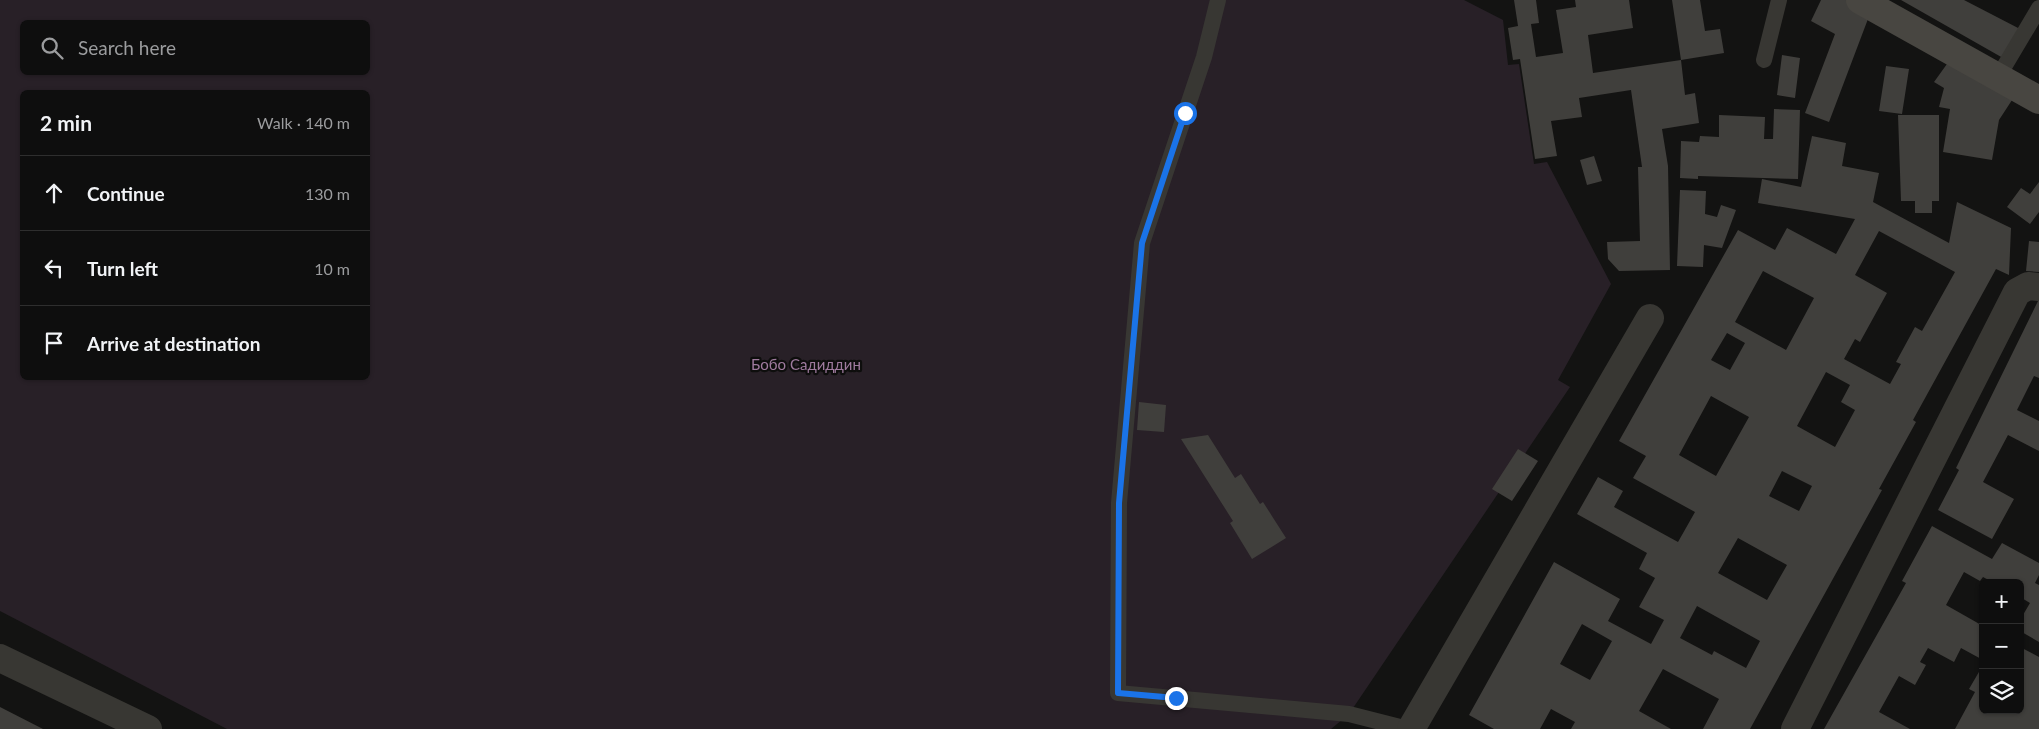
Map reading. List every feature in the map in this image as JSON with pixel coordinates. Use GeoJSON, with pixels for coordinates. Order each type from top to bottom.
{"type":"FeatureCollection","features":[{"type":"Feature","properties":{"kind":"street"},"geometry":{"type":"LineString","coordinates":[[1860,0],[2039,100]]}},
{"type":"Feature","properties":{"kind":"street"},"geometry":{"type":"LineString","coordinates":[[1795,729],[2017,292],[2028,286],[2039,287]]}},
{"type":"Feature","properties":{"kind":"street"},"geometry":{"type":"LineString","coordinates":[[1409,729],[1650,318]]}},
{"type":"Feature","properties":{"kind":"street"},"geometry":{"type":"LineString","coordinates":[[0,658],[148,729]]}},
{"type":"Feature","properties":{"kind":"lane"},"geometry":{"type":"LineString","coordinates":[[1218,0],[1204,57],[1142,243],[1119,503],[1118,693],[1349,714],[1409,729]]}},
{"type":"Feature","properties":{"kind":"lane"},"geometry":{"type":"LineString","coordinates":[[1764,60],[1779,0]]}},
{"type":"Feature","properties":{"kind":"lane"},"geometry":{"type":"LineString","coordinates":[[1998,77],[2039,8]]}},
{"type":"Feature","properties":{"kind":"green space","name":"Бобо Садиддин"},"geometry":{"type":"Polygon","coordinates":[[[0,0],[1464,0],[1503,20],[1508,65],[1519,64],[1534,164],[1547,162],[1611,284],[1558,380],[1570,387],[1349,714],[1331,729],[227,729],[0,611],[0,0]]]}},
{"type":"Feature","properties":{"kind":"building"},"geometry":{"type":"Polygon","coordinates":[[[1514,0],[1536,0],[1539,23],[1531,24],[1536,57],[1563,53],[1556,10],[1576,7],[1575,0],[1629,0],[1633,28],[1588,35],[1593,73],[1681,60],[1685,95],[1695,93],[1699,123],[1662,129],[1668,166],[1670,270],[1619,271],[1608,259],[1607,242],[1640,241],[1638,167],[1642,167],[1631,90],[1579,98],[1582,117],[1551,121],[1557,156],[1535,159],[1520,59],[1513,60],[1508,28],[1518,26],[1514,0]]]}},
{"type":"Feature","properties":{"kind":"building"},"geometry":{"type":"Polygon","coordinates":[[[1672,0],[1700,0],[1705,31],[1720,29],[1724,53],[1681,60],[1672,0]]]}},
{"type":"Feature","properties":{"kind":"building"},"geometry":{"type":"Polygon","coordinates":[[[1821,0],[1850,0],[1871,11],[1829,122],[1805,113],[1835,34],[1811,21],[1821,0]]]}},
{"type":"Feature","properties":{"kind":"building"},"geometry":{"type":"Polygon","coordinates":[[[1901,0],[1964,0],[2020,29],[2003,58],[1901,0]]]}},
{"type":"Feature","properties":{"kind":"building"},"geometry":{"type":"Polygon","coordinates":[[[1782,55],[1800,58],[1795,98],[1777,95],[1782,55]]]}},
{"type":"Feature","properties":{"kind":"building"},"geometry":{"type":"Polygon","coordinates":[[[1952,57],[2014,97],[1999,120],[1992,160],[1943,152],[1950,109],[1939,107],[1944,88],[1934,82],[1952,57]]]}},
{"type":"Feature","properties":{"kind":"building"},"geometry":{"type":"Polygon","coordinates":[[[1886,66],[1909,69],[1902,114],[1879,111],[1886,66]]]}},
{"type":"Feature","properties":{"kind":"building"},"geometry":{"type":"Polygon","coordinates":[[[1774,109],[1800,110],[1798,179],[1698,176],[1698,179],[1680,178],[1681,141],[1699,142],[1700,136],[1719,137],[1719,115],[1765,117],[1764,139],[1773,139],[1774,109]]]}},
{"type":"Feature","properties":{"kind":"building"},"geometry":{"type":"Polygon","coordinates":[[[1898,115],[1939,115],[1939,201],[1932,201],[1932,213],[1915,213],[1915,201],[1901,201],[1898,115]]]}},
{"type":"Feature","properties":{"kind":"building"},"geometry":{"type":"Polygon","coordinates":[[[1812,136],[1846,143],[1842,166],[1879,173],[1873,202],[1949,243],[1957,202],[2011,228],[2009,275],[1996,269],[1913,420],[1916,422],[1879,489],[1882,490],[1750,729],[1703,729],[1719,699],[1663,669],[1639,711],[1671,729],[1571,729],[1575,722],[1551,709],[1540,729],[1494,729],[1469,715],[1554,562],[1620,599],[1608,621],[1651,644],[1664,620],[1639,607],[1655,578],[1639,569],[1647,553],[1577,514],[1598,477],[1623,491],[1614,507],[1678,542],[1695,512],[1633,478],[1646,456],[1619,441],[1738,230],[1775,250],[1787,228],[1836,254],[1855,219],[1758,203],[1762,179],[1801,187],[1812,136]],[[1879,231],[1855,275],[1887,293],[1860,342],[1855,339],[1844,359],[1890,384],[1901,364],[1896,362],[1915,327],[1922,331],[1955,272],[1879,231]],[[1763,271],[1735,322],[1786,350],[1814,298],[1763,271]],[[1727,333],[1711,360],[1730,370],[1745,343],[1727,333]],[[1826,372],[1797,426],[1835,447],[1855,410],[1841,402],[1850,385],[1826,372]],[[1711,396],[1679,455],[1716,476],[1749,417],[1711,396]],[[1782,471],[1769,496],[1799,511],[1812,486],[1782,471]],[[1738,538],[1718,573],[1767,600],[1787,565],[1738,538]],[[1697,606],[1680,638],[1712,655],[1714,651],[1746,668],[1760,641],[1697,606]],[[1582,624],[1560,664],[1590,680],[1612,641],[1582,624]]]}},
{"type":"Feature","properties":{"kind":"building"},"geometry":{"type":"Polygon","coordinates":[[[1594,156],[1602,181],[1587,185],[1580,160],[1594,156]]]}},
{"type":"Feature","properties":{"kind":"building"},"geometry":{"type":"Polygon","coordinates":[[[2039,182],[2039,212],[2030,224],[2007,207],[2021,188],[2030,194],[2039,182]]]}},
{"type":"Feature","properties":{"kind":"building"},"geometry":{"type":"Polygon","coordinates":[[[1680,190],[1706,191],[1705,214],[1717,217],[1721,205],[1736,210],[1722,248],[1704,245],[1703,267],[1677,266],[1680,190]]]}},
{"type":"Feature","properties":{"kind":"building"},"geometry":{"type":"Polygon","coordinates":[[[2029,241],[2039,242],[2039,272],[2026,271],[2029,241]]]}},
{"type":"Feature","properties":{"kind":"building"},"geometry":{"type":"Polygon","coordinates":[[[2039,299],[2039,378],[2034,376],[2017,410],[2039,421],[2039,451],[2008,435],[1983,482],[2014,499],[1992,539],[1938,510],[1959,470],[1956,468],[2039,299]]]}},
{"type":"Feature","properties":{"kind":"building"},"geometry":{"type":"Polygon","coordinates":[[[1139,402],[1166,405],[1164,432],[1137,430],[1139,402]]]}},
{"type":"Feature","properties":{"kind":"building"},"geometry":{"type":"Polygon","coordinates":[[[1208,435],[1235,478],[1241,474],[1260,504],[1263,502],[1286,538],[1252,559],[1230,523],[1233,521],[1181,439],[1208,435]]]}},
{"type":"Feature","properties":{"kind":"building"},"geometry":{"type":"Polygon","coordinates":[[[1518,449],[1538,461],[1512,501],[1492,489],[1518,449]]]}},
{"type":"Feature","properties":{"kind":"building"},"geometry":{"type":"Polygon","coordinates":[[[1932,526],[1992,559],[2002,543],[2039,563],[2039,575],[2035,583],[2039,585],[2039,642],[2024,633],[2024,613],[2030,603],[2024,599],[2024,579],[1987,579],[1983,577],[1979,580],[1964,572],[1946,605],[1979,624],[1979,658],[1961,648],[1954,662],[1928,648],[1920,662],[1926,665],[1915,685],[1899,676],[1879,712],[1910,729],[1824,729],[1906,583],[1902,581],[1932,526]]]}},
{"type":"Feature","properties":{"kind":"building"},"geometry":{"type":"Polygon","coordinates":[[[2024,649],[2039,657],[2039,729],[1955,729],[1975,692],[1969,689],[1979,672],[1979,714],[2024,714],[2024,649]]]}},
{"type":"Feature","properties":{"kind":"building"},"geometry":{"type":"Polygon","coordinates":[[[0,707],[43,729],[0,729],[0,707]]]}},
{"type":"Feature","properties":{"kind":"route"},"geometry":{"type":"LineString","coordinates":[[1176,698],[1118,693],[1119,503],[1142,243],[1185,113]]}}]}
